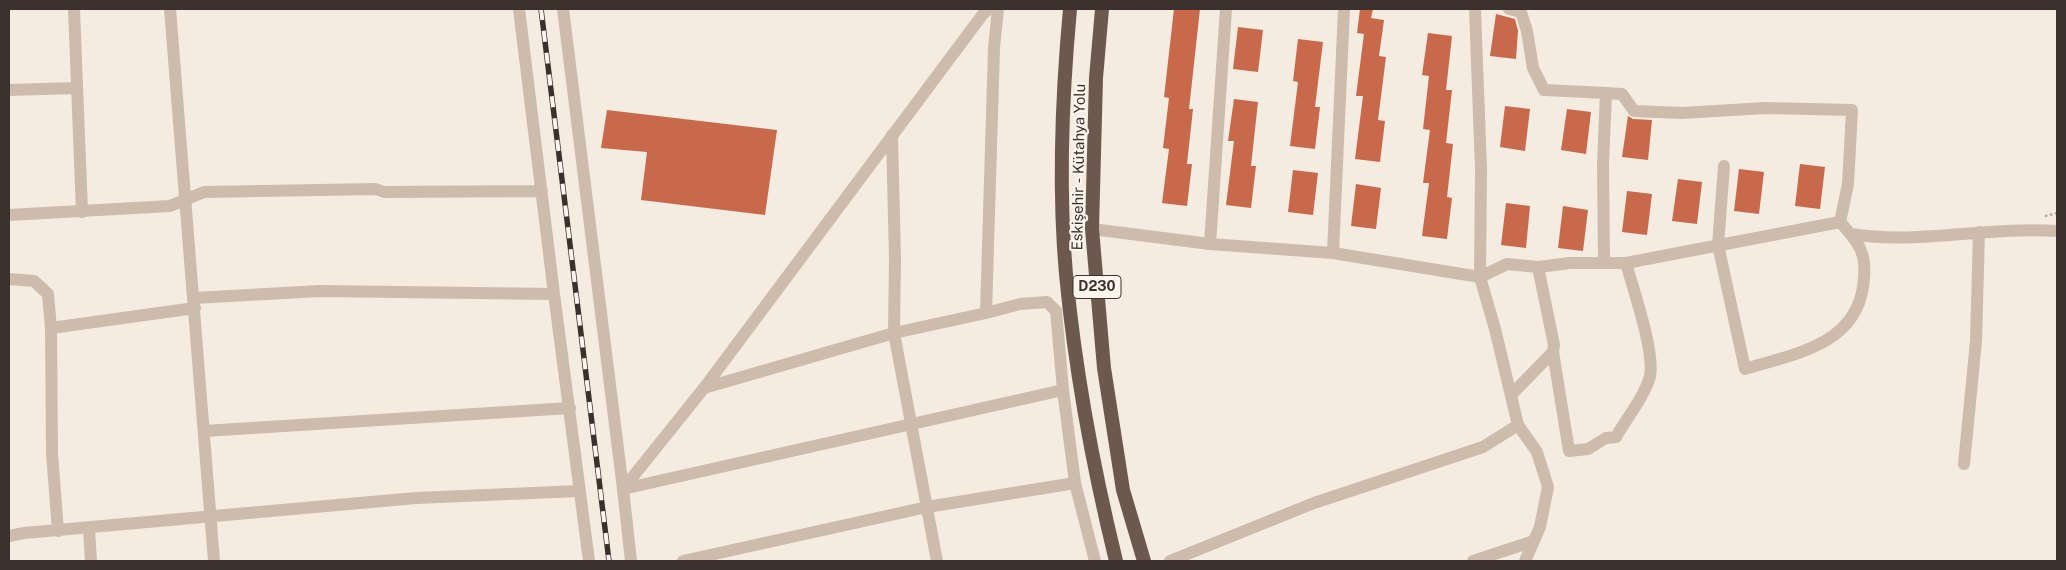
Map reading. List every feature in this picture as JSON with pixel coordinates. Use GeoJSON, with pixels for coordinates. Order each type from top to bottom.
{"type":"FeatureCollection","features":[{"type":"Feature","properties":{"kind":"highway","name":"Eskişehir - Kütahya Yolu"},"geometry":{"type":"LineString","coordinates":[[1070,9],[1064,70],[1062,187],[1066,273],[1082,400],[1116,561]]}},
{"type":"Feature","properties":{"kind":"highway","name":"Eskişehir - Kütahya Yolu"},"geometry":{"type":"LineString","coordinates":[[1102,9],[1096,78],[1092,229],[1105,378],[1123,490],[1144,561]]}},
{"type":"Feature","properties":{"kind":"street"},"geometry":{"type":"LineString","coordinates":[[74,9],[82,212]]}},
{"type":"Feature","properties":{"kind":"street"},"geometry":{"type":"LineString","coordinates":[[170,9],[214,561]]}},
{"type":"Feature","properties":{"kind":"street"},"geometry":{"type":"LineString","coordinates":[[520,9],[554,294],[570,408],[579,491],[590,561]]}},
{"type":"Feature","properties":{"kind":"street"},"geometry":{"type":"LineString","coordinates":[[562,9],[624,489],[631,561]]}},
{"type":"Feature","properties":{"kind":"street"},"geometry":{"type":"LineString","coordinates":[[624,489],[704,388],[892,135],[983,14],[989,9]]}},
{"type":"Feature","properties":{"kind":"street"},"geometry":{"type":"LineString","coordinates":[[986,313],[994,48],[998,9]]}},
{"type":"Feature","properties":{"kind":"street"},"geometry":{"type":"LineString","coordinates":[[1210,244],[1226,9]]}},
{"type":"Feature","properties":{"kind":"street"},"geometry":{"type":"LineString","coordinates":[[1333,253],[1344,9]]}},
{"type":"Feature","properties":{"kind":"street"},"geometry":{"type":"LineString","coordinates":[[1475,9],[1481,169],[1480,277],[1495,329],[1518,425],[1537,452],[1548,487],[1540,527],[1525,561]]}},
{"type":"Feature","properties":{"kind":"street"},"geometry":{"type":"LineString","coordinates":[[1509,9],[1522,12],[1533,68],[1544,90],[1622,94],[1634,111],[1658,113],[1765,108],[1852,110],[1848,184],[1840,222]]}},
{"type":"Feature","properties":{"kind":"street"},"geometry":{"type":"LineString","coordinates":[[9,90],[76,88]]}},
{"type":"Feature","properties":{"kind":"street"},"geometry":{"type":"LineString","coordinates":[[1604,262],[1603,164],[1606,93]]}},
{"type":"Feature","properties":{"kind":"street"},"geometry":{"type":"LineString","coordinates":[[892,135],[896,258],[894,333],[937,561]]}},
{"type":"Feature","properties":{"kind":"street"},"geometry":{"type":"LineString","coordinates":[[1724,166],[1718,245],[1745,369],[1826,342],[1847,325],[1861,303],[1866,268],[1858,242],[1840,222]]}},
{"type":"Feature","properties":{"kind":"street"},"geometry":{"type":"LineString","coordinates":[[9,215],[170,206],[204,192],[376,189],[384,192],[542,191]]}},
{"type":"Feature","properties":{"kind":"street"},"geometry":{"type":"LineString","coordinates":[[1092,229],[1210,244],[1333,253],[1480,277],[1507,264],[1538,267],[1604,262],[1626,263],[1840,222]]}},
{"type":"Feature","properties":{"kind":"street"},"geometry":{"type":"LineString","coordinates":[[1851,234],[1892,237],[2032,230],[2057,231]]}},
{"type":"Feature","properties":{"kind":"street"},"geometry":{"type":"LineString","coordinates":[[1964,464],[1976,341],[1979,232]]}},
{"type":"Feature","properties":{"kind":"street"},"geometry":{"type":"LineString","coordinates":[[1538,267],[1554,345],[1553,352],[1569,451],[1588,449],[1606,438],[1616,437],[1647,385],[1650,374],[1648,344],[1626,263]]}},
{"type":"Feature","properties":{"kind":"street"},"geometry":{"type":"LineString","coordinates":[[9,279],[34,281],[48,294],[51,328],[52,453],[58,531]]}},
{"type":"Feature","properties":{"kind":"street"},"geometry":{"type":"LineString","coordinates":[[51,328],[194,303],[320,291],[554,294]]}},
{"type":"Feature","properties":{"kind":"street"},"geometry":{"type":"LineString","coordinates":[[704,388],[894,333],[1020,304],[1047,302],[1056,311],[1063,390],[1075,483],[1095,561]]}},
{"type":"Feature","properties":{"kind":"street"},"geometry":{"type":"LineString","coordinates":[[1511,395],[1553,352]]}},
{"type":"Feature","properties":{"kind":"street"},"geometry":{"type":"LineString","coordinates":[[624,489],[1063,390]]}},
{"type":"Feature","properties":{"kind":"street"},"geometry":{"type":"LineString","coordinates":[[204,431],[570,408]]}},
{"type":"Feature","properties":{"kind":"street"},"geometry":{"type":"LineString","coordinates":[[1170,561],[1314,503],[1483,447],[1518,425]]}},
{"type":"Feature","properties":{"kind":"street"},"geometry":{"type":"LineString","coordinates":[[683,561],[927,507],[1075,483]]}},
{"type":"Feature","properties":{"kind":"street"},"geometry":{"type":"LineString","coordinates":[[9,536],[416,498],[579,491]]}},
{"type":"Feature","properties":{"kind":"street"},"geometry":{"type":"LineString","coordinates":[[89,529],[91,561]]}},
{"type":"Feature","properties":{"kind":"street"},"geometry":{"type":"LineString","coordinates":[[1473,561],[1534,541]]}},
{"type":"Feature","properties":{"kind":"building"},"geometry":{"type":"Polygon","coordinates":[[[1174,9],[1200,9],[1189,109],[1193,109],[1187,164],[1192,164],[1187,206],[1162,203],[1169,149],[1163,148],[1169,98],[1164,97],[1174,9]]]}},
{"type":"Feature","properties":{"kind":"building"},"geometry":{"type":"Polygon","coordinates":[[[1360,9],[1373,9],[1371,18],[1384,20],[1379,56],[1386,57],[1378,120],[1385,121],[1380,162],[1355,159],[1363,96],[1356,96],[1364,34],[1357,33],[1360,9]]]}},
{"type":"Feature","properties":{"kind":"building"},"geometry":{"type":"Polygon","coordinates":[[[1496,14],[1515,19],[1518,31],[1516,59],[1490,56],[1496,14]]]}},
{"type":"Feature","properties":{"kind":"building"},"geometry":{"type":"Polygon","coordinates":[[[1238,27],[1263,30],[1258,72],[1233,69],[1238,27]]]}},
{"type":"Feature","properties":{"kind":"building"},"geometry":{"type":"Polygon","coordinates":[[[1428,33],[1452,36],[1446,90],[1452,90],[1446,143],[1453,144],[1447,197],[1452,198],[1447,239],[1422,236],[1429,183],[1423,183],[1430,130],[1423,129],[1429,76],[1422,75],[1428,33]]]}},
{"type":"Feature","properties":{"kind":"building"},"geometry":{"type":"Polygon","coordinates":[[[1298,39],[1323,42],[1315,107],[1320,107],[1315,149],[1290,146],[1298,82],[1293,81],[1298,39]]]}},
{"type":"Feature","properties":{"kind":"building"},"geometry":{"type":"Polygon","coordinates":[[[1234,99],[1258,102],[1251,166],[1256,166],[1251,208],[1226,205],[1234,141],[1228,141],[1234,99]]]}},
{"type":"Feature","properties":{"kind":"building"},"geometry":{"type":"Polygon","coordinates":[[[1505,106],[1530,109],[1525,151],[1500,147],[1505,106]]]}},
{"type":"Feature","properties":{"kind":"building"},"geometry":{"type":"Polygon","coordinates":[[[1567,109],[1591,112],[1586,154],[1561,150],[1567,109]]]}},
{"type":"Feature","properties":{"kind":"building"},"geometry":{"type":"Polygon","coordinates":[[[607,110],[777,130],[765,215],[641,200],[647,152],[601,148],[607,110]]]}},
{"type":"Feature","properties":{"kind":"building"},"geometry":{"type":"Polygon","coordinates":[[[1628,116],[1633,119],[1652,120],[1648,160],[1622,157],[1628,116]]]}},
{"type":"Feature","properties":{"kind":"building"},"geometry":{"type":"Polygon","coordinates":[[[1800,164],[1825,167],[1820,209],[1795,206],[1800,164]]]}},
{"type":"Feature","properties":{"kind":"building"},"geometry":{"type":"Polygon","coordinates":[[[1739,169],[1764,172],[1759,214],[1734,211],[1739,169]]]}},
{"type":"Feature","properties":{"kind":"building"},"geometry":{"type":"Polygon","coordinates":[[[1293,170],[1318,173],[1313,215],[1288,212],[1293,170]]]}},
{"type":"Feature","properties":{"kind":"building"},"geometry":{"type":"Polygon","coordinates":[[[1678,179],[1702,182],[1697,224],[1672,221],[1678,179]]]}},
{"type":"Feature","properties":{"kind":"building"},"geometry":{"type":"Polygon","coordinates":[[[1356,184],[1381,188],[1376,229],[1351,226],[1356,184]]]}},
{"type":"Feature","properties":{"kind":"building"},"geometry":{"type":"Polygon","coordinates":[[[1627,191],[1652,194],[1647,235],[1622,232],[1627,191]]]}},
{"type":"Feature","properties":{"kind":"building"},"geometry":{"type":"Polygon","coordinates":[[[1506,203],[1530,206],[1526,248],[1501,245],[1506,203]]]}},
{"type":"Feature","properties":{"kind":"building"},"geometry":{"type":"Polygon","coordinates":[[[1563,206],[1588,210],[1583,251],[1558,248],[1563,206]]]}},
{"type":"Feature","properties":{"kind":"railway"},"geometry":{"type":"LineString","coordinates":[[541,9],[609,561]]}}]}
